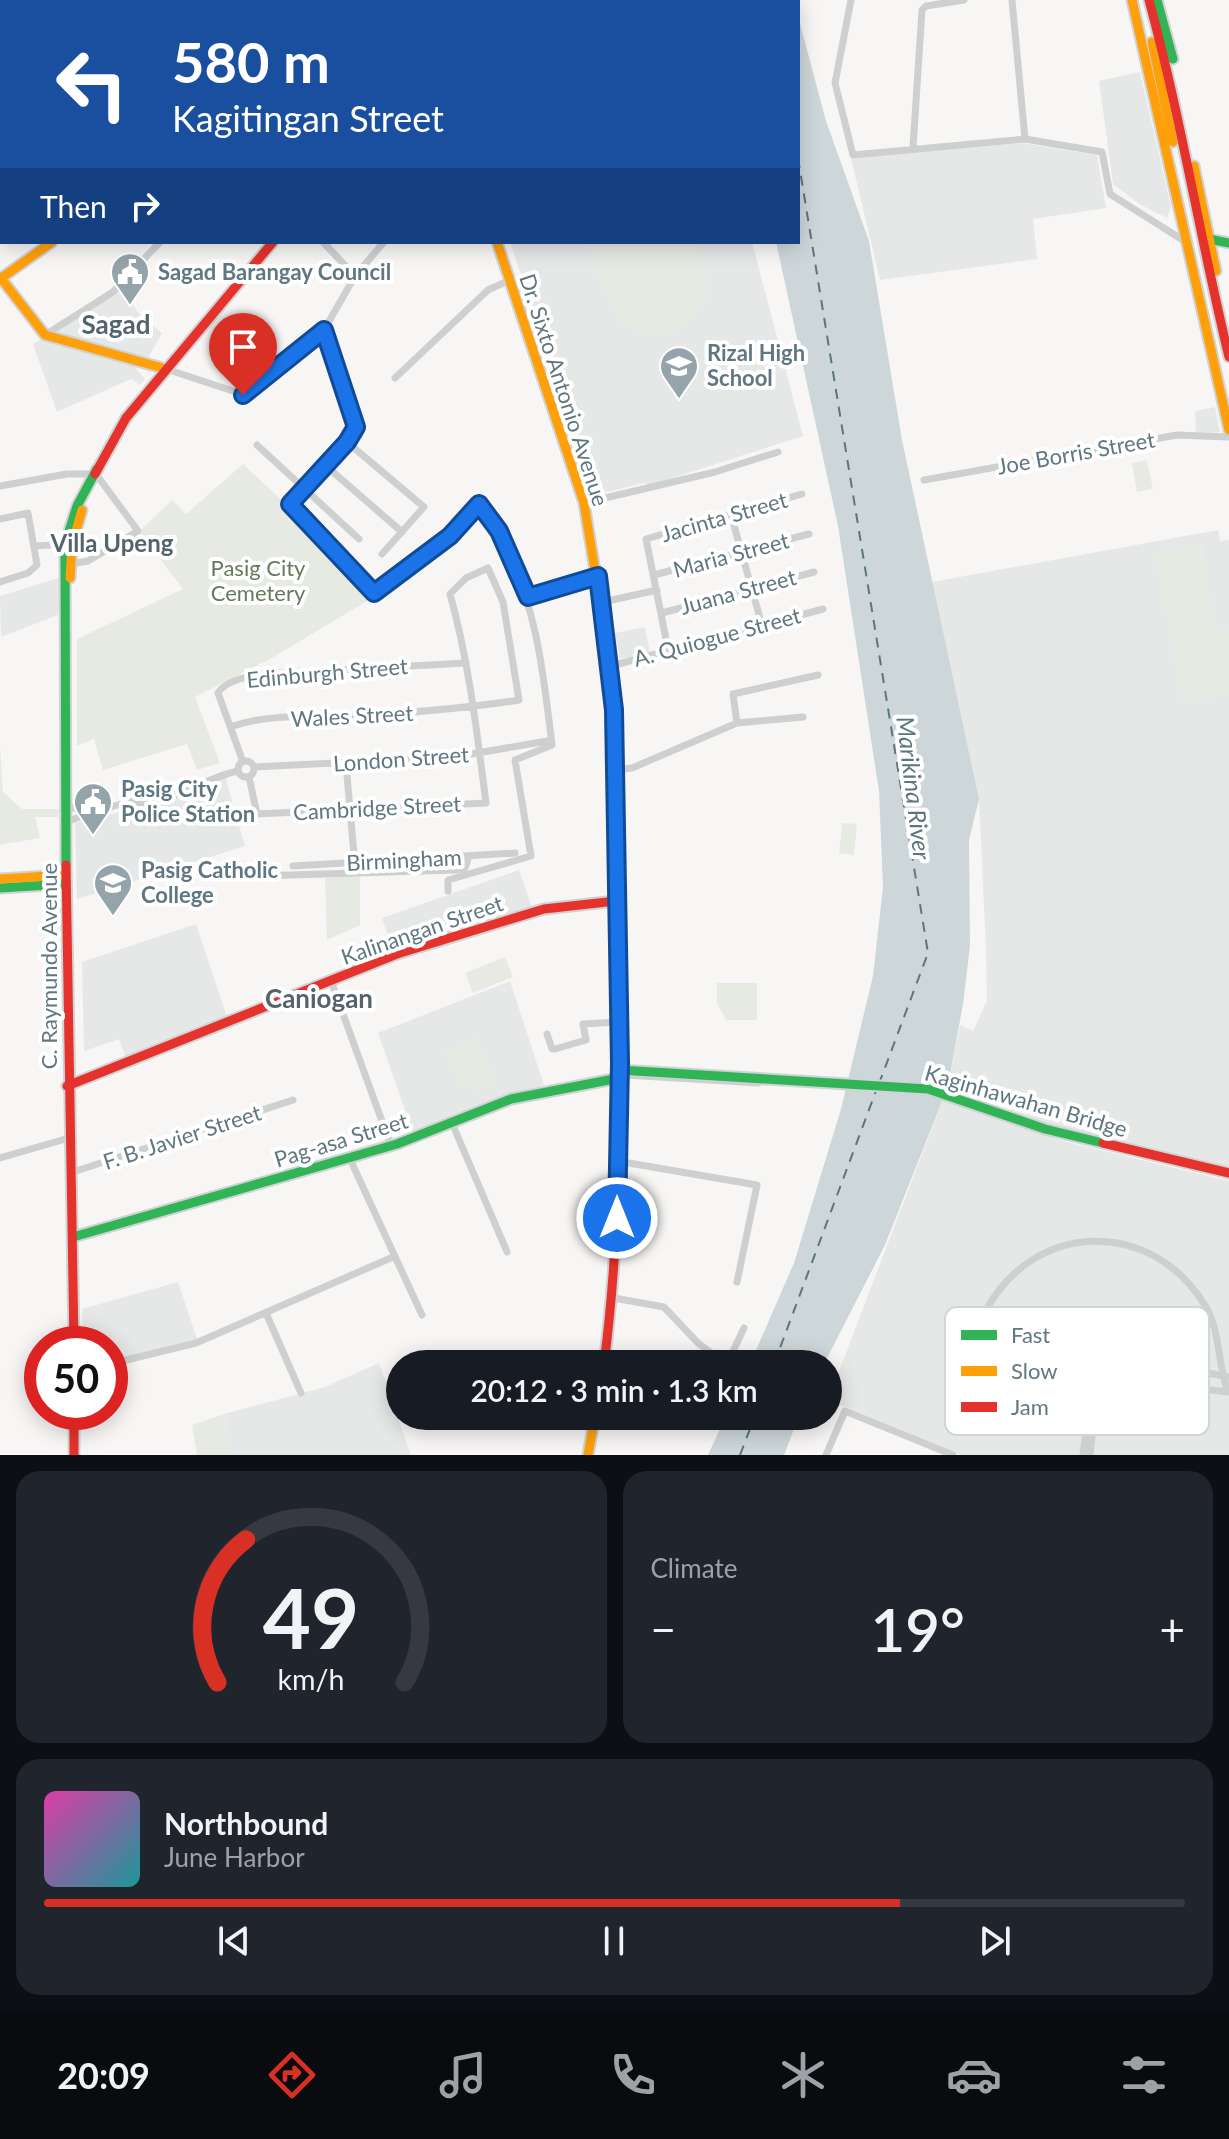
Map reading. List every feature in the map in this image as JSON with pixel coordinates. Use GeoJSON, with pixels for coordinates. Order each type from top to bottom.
{"type":"FeatureCollection","features":[{"type":"Feature","properties":{"kind":"main road"},"geometry":{"type":"LineString","coordinates":[[1132,0],[1229,357]]}},
{"type":"Feature","properties":{"kind":"main road"},"geometry":{"type":"LineString","coordinates":[[1140,0],[1198,240],[1229,330]]}},
{"type":"Feature","properties":{"kind":"main road"},"geometry":{"type":"LineString","coordinates":[[1149,0],[1168,69],[1198,240]]}},
{"type":"Feature","properties":{"kind":"main road"},"geometry":{"type":"LineString","coordinates":[[1157,0],[1168,37],[1198,240],[1205,324],[1229,430]]}},
{"type":"Feature","properties":{"kind":"main road"},"geometry":{"type":"LineString","coordinates":[[1198,240],[1229,243]]}},
{"type":"Feature","properties":{"kind":"main road"},"geometry":{"type":"LineString","coordinates":[[49,244],[0,278],[45,335],[166,369]]}},
{"type":"Feature","properties":{"kind":"main road","name":"C. Raymundo Avenue"},"geometry":{"type":"LineString","coordinates":[[74,1326],[67,1086],[65,544],[94,472],[117,431],[271,244]]}},
{"type":"Feature","properties":{"kind":"main road","name":"Dr. Sixto Antonio Avenue"},"geometry":{"type":"LineString","coordinates":[[498,244],[584,503],[603,602],[611,666],[616,770],[620,1074],[614,1298],[606,1350]]}},
{"type":"Feature","properties":{"kind":"main road","name":"C. Raymundo Avenue"},"geometry":{"type":"LineString","coordinates":[[66,588],[75,531],[94,472]]}},
{"type":"Feature","properties":{"kind":"main road"},"geometry":{"type":"LineString","coordinates":[[0,879],[66,880]]}},
{"type":"Feature","properties":{"kind":"main road"},"geometry":{"type":"LineString","coordinates":[[0,888],[66,880]]}},
{"type":"Feature","properties":{"kind":"main road","name":"Kalinangan Street"},"geometry":{"type":"LineString","coordinates":[[67,1086],[331,981],[479,927],[544,909],[616,901]]}},
{"type":"Feature","properties":{"kind":"main road","name":"Pag-asa Street"},"geometry":{"type":"LineString","coordinates":[[73,1237],[391,1146],[511,1099],[620,1074]]}},
{"type":"Feature","properties":{"kind":"main road","name":"Kaginhawahan Bridge"},"geometry":{"type":"LineString","coordinates":[[620,1074],[816,1079],[928,1089],[968,1100],[1045,1129],[1229,1173]]}},
{"type":"Feature","properties":{"kind":"main road"},"geometry":{"type":"LineString","coordinates":[[74,1430],[74,1455]]}},
{"type":"Feature","properties":{"kind":"main road"},"geometry":{"type":"LineString","coordinates":[[588,1455],[592,1430]]}},
{"type":"Feature","properties":{"kind":"street"},"geometry":{"type":"LineString","coordinates":[[851,0],[835,83],[853,155],[913,147],[1025,139],[1102,152],[1110,194],[1198,240]]}},
{"type":"Feature","properties":{"kind":"street"},"geometry":{"type":"LineString","coordinates":[[913,147],[922,10],[926,6],[964,0]]}},
{"type":"Feature","properties":{"kind":"street"},"geometry":{"type":"LineString","coordinates":[[1012,0],[1025,139]]}},
{"type":"Feature","properties":{"kind":"street"},"geometry":{"type":"LineString","coordinates":[[45,335],[113,292],[158,244]]}},
{"type":"Feature","properties":{"kind":"street"},"geometry":{"type":"LineString","coordinates":[[325,244],[355,276]]}},
{"type":"Feature","properties":{"kind":"street"},"geometry":{"type":"LineString","coordinates":[[166,369],[245,395],[324,330],[355,276],[382,244]]}},
{"type":"Feature","properties":{"kind":"street"},"geometry":{"type":"LineString","coordinates":[[395,378],[488,290],[510,280]]}},
{"type":"Feature","properties":{"kind":"street"},"geometry":{"type":"LineString","coordinates":[[324,330],[356,427],[347,442],[290,504],[374,593],[450,536],[476,504],[481,505],[499,531],[528,597],[543,672],[552,745],[515,760],[531,856],[461,874],[448,880],[448,891]]}},
{"type":"Feature","properties":{"kind":"street","name":"Joe Borris Street"},"geometry":{"type":"LineString","coordinates":[[924,480],[1177,435],[1229,437]]}},
{"type":"Feature","properties":{"kind":"street"},"geometry":{"type":"LineString","coordinates":[[347,442],[424,507],[382,554]]}},
{"type":"Feature","properties":{"kind":"street"},"geometry":{"type":"LineString","coordinates":[[257,445],[359,539]]}},
{"type":"Feature","properties":{"kind":"street"},"geometry":{"type":"LineString","coordinates":[[584,503],[778,452]]}},
{"type":"Feature","properties":{"kind":"street"},"geometry":{"type":"LineString","coordinates":[[325,465],[402,532]]}},
{"type":"Feature","properties":{"kind":"street"},"geometry":{"type":"LineString","coordinates":[[0,486],[94,472],[138,531],[88,561],[71,564]]}},
{"type":"Feature","properties":{"kind":"street","name":"Jacinta Street"},"geometry":{"type":"LineString","coordinates":[[654,575],[646,539],[802,494]]}},
{"type":"Feature","properties":{"kind":"street"},"geometry":{"type":"LineString","coordinates":[[0,519],[28,513],[36,546],[36,568],[0,582]]}},
{"type":"Feature","properties":{"kind":"street"},"geometry":{"type":"LineString","coordinates":[[731,515],[762,625]]}},
{"type":"Feature","properties":{"kind":"street","name":"Maria Street"},"geometry":{"type":"LineString","coordinates":[[654,575],[809,534]]}},
{"type":"Feature","properties":{"kind":"street"},"geometry":{"type":"LineString","coordinates":[[36,546],[65,544]]}},
{"type":"Feature","properties":{"kind":"street","name":"Wales Street"},"geometry":{"type":"LineString","coordinates":[[233,726],[258,721],[473,707],[519,700],[503,602],[488,568],[466,578],[450,594],[466,663]]}},
{"type":"Feature","properties":{"kind":"street","name":"Juana Street"},"geometry":{"type":"LineString","coordinates":[[662,613],[814,572]]}},
{"type":"Feature","properties":{"kind":"street"},"geometry":{"type":"LineString","coordinates":[[654,575],[668,649]]}},
{"type":"Feature","properties":{"kind":"street"},"geometry":{"type":"LineString","coordinates":[[528,597],[598,576]]}},
{"type":"Feature","properties":{"kind":"street"},"geometry":{"type":"LineString","coordinates":[[603,602],[657,590]]}},
{"type":"Feature","properties":{"kind":"street","name":"A. Quiogue Street"},"geometry":{"type":"LineString","coordinates":[[611,666],[823,609]]}},
{"type":"Feature","properties":{"kind":"street"},"geometry":{"type":"LineString","coordinates":[[466,663],[479,754]]}},
{"type":"Feature","properties":{"kind":"street","name":"Edinburgh Street"},"geometry":{"type":"LineString","coordinates":[[243,762],[233,726],[218,693],[222,687],[239,679],[262,674],[466,663]]}},
{"type":"Feature","properties":{"kind":"street"},"geometry":{"type":"LineString","coordinates":[[737,723],[733,694],[818,675]]}},
{"type":"Feature","properties":{"kind":"street"},"geometry":{"type":"LineString","coordinates":[[616,770],[632,768],[737,723],[803,717]]}},
{"type":"Feature","properties":{"kind":"street","name":"London Street"},"geometry":{"type":"LineString","coordinates":[[243,762],[250,762],[254,767],[346,764],[479,754],[547,741]]}},
{"type":"Feature","properties":{"kind":"street","name":"Cambridge Street"},"geometry":{"type":"LineString","coordinates":[[249,777],[257,814],[486,803],[479,754]]}},
{"type":"Feature","properties":{"kind":"street"},"geometry":{"type":"LineString","coordinates":[[134,803],[149,805],[218,775],[238,771],[243,762]]}},
{"type":"Feature","properties":{"kind":"street"},"geometry":{"type":"LineString","coordinates":[[346,764],[356,873]]}},
{"type":"Feature","properties":{"kind":"street"},"geometry":{"type":"LineString","coordinates":[[238,771],[241,776],[249,777],[254,767]]}},
{"type":"Feature","properties":{"kind":"street"},"geometry":{"type":"LineString","coordinates":[[66,822],[101,809],[134,803],[148,796],[161,798]]}},
{"type":"Feature","properties":{"kind":"street"},"geometry":{"type":"LineString","coordinates":[[66,805],[101,809]]}},
{"type":"Feature","properties":{"kind":"street","name":"Birmingham"},"geometry":{"type":"LineString","coordinates":[[293,870],[515,853]]}},
{"type":"Feature","properties":{"kind":"street"},"geometry":{"type":"LineString","coordinates":[[257,876],[293,870],[356,873],[456,870],[465,868],[469,856]]}},
{"type":"Feature","properties":{"kind":"street"},"geometry":{"type":"LineString","coordinates":[[331,981],[391,1146]]}},
{"type":"Feature","properties":{"kind":"street"},"geometry":{"type":"LineString","coordinates":[[547,1034],[552,1049],[555,1049],[586,1040],[583,1024],[619,1022]]}},
{"type":"Feature","properties":{"kind":"street"},"geometry":{"type":"LineString","coordinates":[[620,1074],[796,1084]]}},
{"type":"Feature","properties":{"kind":"street","name":"F. B. Javier Street"},"geometry":{"type":"LineString","coordinates":[[70,1173],[293,1100]]}},
{"type":"Feature","properties":{"kind":"street"},"geometry":{"type":"LineString","coordinates":[[452,1123],[507,1252]]}},
{"type":"Feature","properties":{"kind":"street"},"geometry":{"type":"LineString","coordinates":[[0,1158],[69,1138]]}},
{"type":"Feature","properties":{"kind":"street"},"geometry":{"type":"LineString","coordinates":[[349,1157],[422,1315]]}},
{"type":"Feature","properties":{"kind":"street"},"geometry":{"type":"LineString","coordinates":[[617,1161],[758,1186],[737,1282]]}},
{"type":"Feature","properties":{"kind":"street"},"geometry":{"type":"LineString","coordinates":[[989,1307],[1018,1269],[1048,1252],[1082,1241],[1126,1244],[1167,1263],[1196,1290],[1205,1307]]}},
{"type":"Feature","properties":{"kind":"street"},"geometry":{"type":"LineString","coordinates":[[128,1360],[196,1343],[393,1257]]}},
{"type":"Feature","properties":{"kind":"street"},"geometry":{"type":"LineString","coordinates":[[614,1298],[664,1307],[707,1350]]}},
{"type":"Feature","properties":{"kind":"street"},"geometry":{"type":"LineString","coordinates":[[266,1313],[301,1393]]}},
{"type":"Feature","properties":{"kind":"street"},"geometry":{"type":"LineString","coordinates":[[1209,1315],[1214,1324],[1228,1392]]}},
{"type":"Feature","properties":{"kind":"street"},"geometry":{"type":"LineString","coordinates":[[733,1350],[744,1328]]}},
{"type":"Feature","properties":{"kind":"street"},"geometry":{"type":"LineString","coordinates":[[826,1455],[845,1411],[953,1455]]}},
{"type":"Feature","properties":{"kind":"street"},"geometry":{"type":"LineString","coordinates":[[1083,1455],[1085,1435]]}},
{"type":"Feature","properties":{"kind":"street"},"geometry":{"type":"LineString","coordinates":[[1090,1455],[1093,1435]]}},
{"type":"Feature","properties":{"kind":"shaded area"},"geometry":{"type":"Polygon","coordinates":[[[1140,72],[1171,207],[1167,218],[1139,204],[1113,184],[1099,81],[1140,72]]]}},
{"type":"Feature","properties":{"kind":"shaded area"},"geometry":{"type":"Polygon","coordinates":[[[1022,143],[1097,155],[1106,208],[1033,219],[1037,259],[880,280],[851,158],[1022,143]]]}},
{"type":"Feature","properties":{"kind":"shaded area","name":"Rizal High School"},"geometry":{"type":"Polygon","coordinates":[[[511,244],[753,244],[803,436],[651,485],[644,483],[595,495],[511,244]]]}},
{"type":"Feature","properties":{"kind":"shaded area"},"geometry":{"type":"Polygon","coordinates":[[[122,290],[141,316],[162,333],[146,362],[53,334],[122,290]]]}},
{"type":"Feature","properties":{"kind":"shaded area"},"geometry":{"type":"Polygon","coordinates":[[[42,339],[134,366],[145,379],[140,385],[131,379],[57,412],[33,344],[42,339]]]}},
{"type":"Feature","properties":{"kind":"shaded area"},"geometry":{"type":"Polygon","coordinates":[[[1215,407],[1220,432],[1196,433],[1195,411],[1215,407]]]}},
{"type":"Feature","properties":{"kind":"shaded area"},"geometry":{"type":"Polygon","coordinates":[[[1218,530],[1220,541],[1229,540],[1229,629],[1215,632],[1201,544],[1182,702],[1229,694],[1229,1169],[1057,1127],[948,1086],[960,1025],[973,1031],[987,1001],[986,950],[979,799],[932,582],[1218,530]]]}},
{"type":"Feature","properties":{"kind":"shaded area"},"geometry":{"type":"Polygon","coordinates":[[[61,577],[58,615],[1,637],[0,596],[61,577]]]}},
{"type":"Feature","properties":{"kind":"shaded area"},"geometry":{"type":"Polygon","coordinates":[[[645,627],[650,653],[620,659],[615,633],[645,627]]]}},
{"type":"Feature","properties":{"kind":"shaded area"},"geometry":{"type":"Polygon","coordinates":[[[225,776],[245,846],[77,899],[75,823],[132,809],[150,809],[225,776]]]}},
{"type":"Feature","properties":{"kind":"shaded area"},"geometry":{"type":"Polygon","coordinates":[[[519,870],[532,908],[470,924],[394,953],[382,918],[519,870]]]}},
{"type":"Feature","properties":{"kind":"shaded area"},"geometry":{"type":"Polygon","coordinates":[[[196,924],[228,1020],[126,1058],[119,1039],[84,1051],[82,962],[196,924]]]}},
{"type":"Feature","properties":{"kind":"shaded area"},"geometry":{"type":"Polygon","coordinates":[[[510,981],[544,1085],[413,1133],[378,1033],[510,981]]]}},
{"type":"Feature","properties":{"kind":"shaded area"},"geometry":{"type":"Polygon","coordinates":[[[943,1099],[1063,1141],[1229,1181],[1229,1455],[961,1455],[842,1406],[842,1363],[943,1099]]]}},
{"type":"Feature","properties":{"kind":"shaded area"},"geometry":{"type":"Polygon","coordinates":[[[178,1282],[197,1339],[128,1356],[128,1326],[82,1326],[82,1309],[178,1282]]]}},
{"type":"Feature","properties":{"kind":"shaded area"},"geometry":{"type":"Polygon","coordinates":[[[379,1363],[386,1383],[386,1430],[402,1430],[411,1455],[231,1455],[224,1414],[325,1387],[379,1363]]]}},
{"type":"Feature","properties":{"kind":"green space"},"geometry":{"type":"Polygon","coordinates":[[[587,244],[694,244],[708,277],[707,299],[690,322],[666,335],[647,336],[630,330],[617,317],[587,244]]]}},
{"type":"Feature","properties":{"kind":"green space"},"geometry":{"type":"Polygon","coordinates":[[[1147,460],[1153,489],[1137,492],[1132,463],[1147,460]]]}},
{"type":"Feature","properties":{"kind":"green space","name":"Pasig City Cemetery"},"geometry":{"type":"Polygon","coordinates":[[[243,464],[320,536],[374,597],[270,659],[195,697],[220,763],[197,770],[187,744],[103,770],[94,739],[77,746],[77,639],[183,589],[139,532],[172,500],[186,514],[243,464]]]}},
{"type":"Feature","properties":{"kind":"green space"},"geometry":{"type":"Polygon","coordinates":[[[1201,544],[1215,631],[1229,629],[1229,694],[1182,703],[1154,551],[1201,544]]]}},
{"type":"Feature","properties":{"kind":"green space"},"geometry":{"type":"Polygon","coordinates":[[[0,745],[3,792],[22,809],[59,809],[58,817],[35,817],[40,838],[0,845],[0,745]]]}},
{"type":"Feature","properties":{"kind":"green space"},"geometry":{"type":"Polygon","coordinates":[[[842,823],[857,824],[854,855],[839,853],[842,823]]]}},
{"type":"Feature","properties":{"kind":"green space"},"geometry":{"type":"Polygon","coordinates":[[[360,874],[360,925],[327,940],[325,878],[360,874]]]}},
{"type":"Feature","properties":{"kind":"green space"},"geometry":{"type":"Polygon","coordinates":[[[505,957],[513,977],[473,993],[465,973],[505,957]]]}},
{"type":"Feature","properties":{"kind":"green space"},"geometry":{"type":"Polygon","coordinates":[[[717,983],[757,983],[757,1020],[726,1020],[717,1003],[717,983]]]}},
{"type":"Feature","properties":{"kind":"green space"},"geometry":{"type":"Polygon","coordinates":[[[477,1036],[498,1083],[473,1094],[469,1087],[462,1091],[444,1051],[477,1036]]]}},
{"type":"Feature","properties":{"kind":"green space"},"geometry":{"type":"Polygon","coordinates":[[[224,1414],[231,1455],[197,1455],[192,1425],[224,1414]]]}},
{"type":"Feature","properties":{"kind":"water","name":"Marikina River"},"geometry":{"type":"Polygon","coordinates":[[[800,24],[826,121],[869,241],[902,440],[979,799],[969,840],[970,946],[948,1086],[885,1245],[831,1350],[756,1350],[794,1263],[841,1109],[873,976],[883,887],[879,791],[838,526],[776,244],[800,244],[800,24]]]}},
{"type":"Feature","properties":{"kind":"water"},"geometry":{"type":"Polygon","coordinates":[[[720,1430],[794,1430],[784,1455],[708,1455],[720,1430]]]}},
{"type":"Feature","properties":{"kind":"ferry route"},"geometry":{"type":"LineString","coordinates":[[800,170],[928,953],[880,1081]]}},
{"type":"Feature","properties":{"kind":"ferry route"},"geometry":{"type":"LineString","coordinates":[[779,1350],[876,1091]]}},
{"type":"Feature","properties":{"kind":"ferry route"},"geometry":{"type":"LineString","coordinates":[[740,1455],[750,1430]]}},
{"type":"Feature","properties":{"kind":"traffic: fast"},"geometry":{"type":"LineString","coordinates":[[1157,0],[1173,59]]}},
{"type":"Feature","properties":{"kind":"traffic: fast"},"geometry":{"type":"LineString","coordinates":[[1209,239],[1229,243]]}},
{"type":"Feature","properties":{"kind":"traffic: fast"},"geometry":{"type":"LineString","coordinates":[[66,865],[65,544],[77,506],[97,469]]}},
{"type":"Feature","properties":{"kind":"traffic: fast"},"geometry":{"type":"LineString","coordinates":[[0,888],[66,884]]}},
{"type":"Feature","properties":{"kind":"traffic: fast"},"geometry":{"type":"LineString","coordinates":[[620,1070],[928,1089],[1045,1129],[1103,1143]]}},
{"type":"Feature","properties":{"kind":"traffic: fast"},"geometry":{"type":"LineString","coordinates":[[73,1237],[397,1144],[511,1099],[619,1078]]}},
{"type":"Feature","properties":{"kind":"traffic: slow"},"geometry":{"type":"LineString","coordinates":[[1132,0],[1229,430]]}},
{"type":"Feature","properties":{"kind":"traffic: slow"},"geometry":{"type":"LineString","coordinates":[[1152,42],[1173,142]]}},
{"type":"Feature","properties":{"kind":"traffic: slow"},"geometry":{"type":"LineString","coordinates":[[1194,166],[1216,271]]}},
{"type":"Feature","properties":{"kind":"traffic: slow"},"geometry":{"type":"LineString","coordinates":[[0,279],[49,244]]}},
{"type":"Feature","properties":{"kind":"traffic: slow"},"geometry":{"type":"LineString","coordinates":[[498,244],[584,503],[612,675],[616,853]]}},
{"type":"Feature","properties":{"kind":"traffic: slow"},"geometry":{"type":"LineString","coordinates":[[0,277],[45,335],[166,369]]}},
{"type":"Feature","properties":{"kind":"traffic: slow"},"geometry":{"type":"LineString","coordinates":[[70,578],[72,545],[82,510]]}},
{"type":"Feature","properties":{"kind":"traffic: slow"},"geometry":{"type":"LineString","coordinates":[[0,879],[66,875]]}},
{"type":"Feature","properties":{"kind":"traffic: slow"},"geometry":{"type":"LineString","coordinates":[[588,1455],[592,1430]]}},
{"type":"Feature","properties":{"kind":"traffic: jam"},"geometry":{"type":"LineString","coordinates":[[1149,0],[1229,357]]}},
{"type":"Feature","properties":{"kind":"traffic: jam"},"geometry":{"type":"LineString","coordinates":[[95,474],[126,418],[271,244]]}},
{"type":"Feature","properties":{"kind":"traffic: jam"},"geometry":{"type":"LineString","coordinates":[[606,1350],[616,1237],[618,1173],[616,853]]}},
{"type":"Feature","properties":{"kind":"traffic: jam"},"geometry":{"type":"LineString","coordinates":[[66,865],[74,1326]]}},
{"type":"Feature","properties":{"kind":"traffic: jam"},"geometry":{"type":"LineString","coordinates":[[67,1086],[397,954],[544,909],[616,901]]}},
{"type":"Feature","properties":{"kind":"traffic: jam"},"geometry":{"type":"LineString","coordinates":[[1103,1143],[1229,1173]]}},
{"type":"Feature","properties":{"kind":"traffic: jam"},"geometry":{"type":"LineString","coordinates":[[74,1430],[74,1455]]}},
{"type":"Feature","properties":{"kind":"place","name":"Sagad Barangay Council"},"geometry":{"type":"Point","coordinates":[130,306]}},
{"type":"Feature","properties":{"kind":"place","name":"Rizal High School"},"geometry":{"type":"Point","coordinates":[679,400]}},
{"type":"Feature","properties":{"kind":"place","name":"Pasig City Police Station"},"geometry":{"type":"Point","coordinates":[93,836]}},
{"type":"Feature","properties":{"kind":"place","name":"Pasig Catholic College"},"geometry":{"type":"Point","coordinates":[113,917]}},
{"type":"Feature","properties":{"kind":"district","name":"Sagad"},"geometry":{"type":"Point","coordinates":[116,325]}},
{"type":"Feature","properties":{"kind":"district","name":"Villa Upeng"},"geometry":{"type":"Point","coordinates":[112,544]}},
{"type":"Feature","properties":{"kind":"district","name":"Caniogan"},"geometry":{"type":"Point","coordinates":[319,999]}},
{"type":"Feature","properties":{"kind":"route"},"geometry":{"type":"LineString","coordinates":[[243,395],[324,330],[356,427],[347,442],[290,504],[374,593],[450,536],[476,504],[481,505],[499,531],[528,597],[598,576],[614,710],[620,1063],[617,1218]]}}]}
